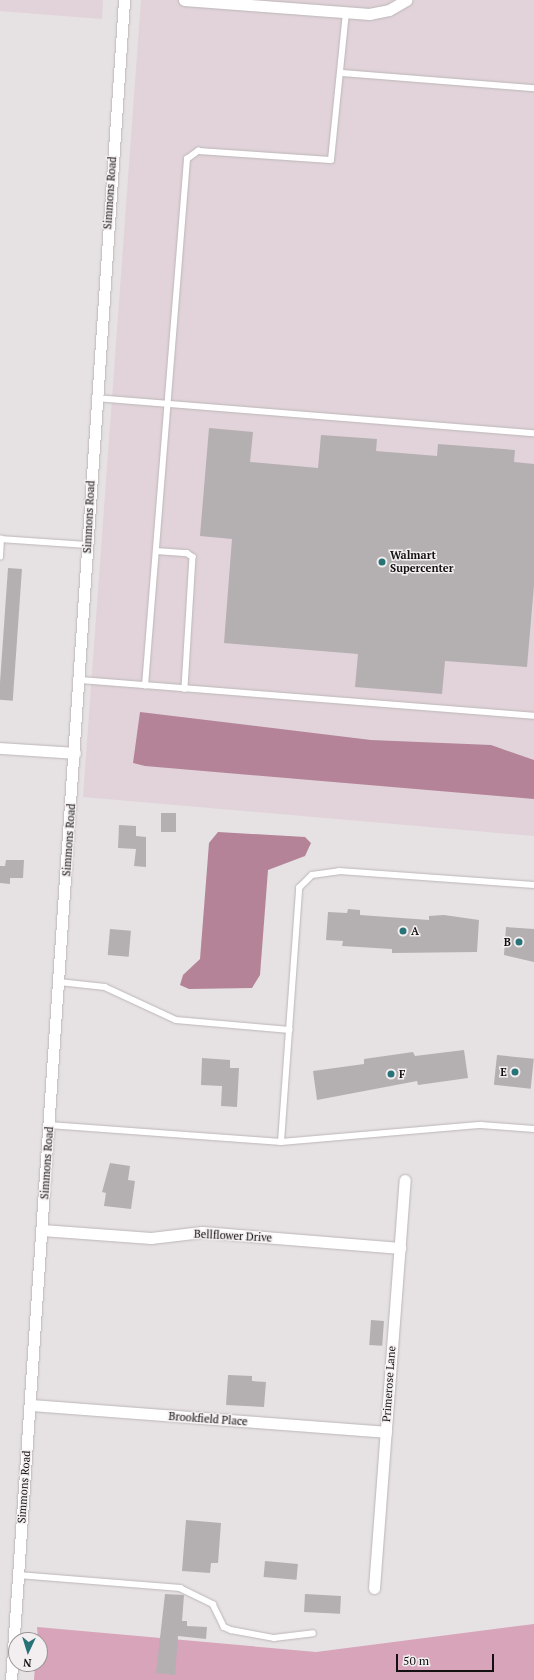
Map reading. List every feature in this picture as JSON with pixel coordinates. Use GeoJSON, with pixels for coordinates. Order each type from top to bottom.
{"type":"FeatureCollection","features":[{"type":"Feature","properties":{"kind":"street","name":"Simmons Road"},"geometry":{"type":"LineString","coordinates":[[11,1680],[80,680],[95,398],[124,0]]}},
{"type":"Feature","properties":{"kind":"street"},"geometry":{"type":"LineString","coordinates":[[184,0],[346,12],[379,12],[406,0]]}},
{"type":"Feature","properties":{"kind":"street"},"geometry":{"type":"LineString","coordinates":[[0,748],[74,753]]}},
{"type":"Feature","properties":{"kind":"street","name":"Primerose Lane"},"geometry":{"type":"LineString","coordinates":[[374,1588],[405,1180]]}},
{"type":"Feature","properties":{"kind":"street","name":"Bellflower Drive"},"geometry":{"type":"LineString","coordinates":[[42,1230],[151,1238],[202,1232],[400,1248]]}},
{"type":"Feature","properties":{"kind":"street","name":"Brookfield Place"},"geometry":{"type":"LineString","coordinates":[[30,1405],[386,1432]]}},
{"type":"Feature","properties":{"kind":"lane"},"geometry":{"type":"LineString","coordinates":[[145,686],[187,158],[198,150],[331,160],[342,73],[346,12]]}},
{"type":"Feature","properties":{"kind":"lane"},"geometry":{"type":"LineString","coordinates":[[342,73],[534,88]]}},
{"type":"Feature","properties":{"kind":"lane"},"geometry":{"type":"LineString","coordinates":[[95,398],[534,433]]}},
{"type":"Feature","properties":{"kind":"lane"},"geometry":{"type":"LineString","coordinates":[[0,557],[1,539],[87,545]]}},
{"type":"Feature","properties":{"kind":"lane"},"geometry":{"type":"LineString","coordinates":[[156,551],[187,553],[193,557],[185,689]]}},
{"type":"Feature","properties":{"kind":"lane"},"geometry":{"type":"LineString","coordinates":[[80,680],[534,716]]}},
{"type":"Feature","properties":{"kind":"lane"},"geometry":{"type":"LineString","coordinates":[[281,1142],[299,888],[312,875],[339,871],[534,885]]}},
{"type":"Feature","properties":{"kind":"lane"},"geometry":{"type":"LineString","coordinates":[[59,982],[105,987],[176,1020],[290,1030]]}},
{"type":"Feature","properties":{"kind":"lane"},"geometry":{"type":"LineString","coordinates":[[49,1125],[281,1142],[481,1125],[534,1129]]}},
{"type":"Feature","properties":{"kind":"lane"},"geometry":{"type":"LineString","coordinates":[[18,1575],[180,1588],[213,1604],[224,1627],[231,1630],[274,1638],[313,1633]]}},
{"type":"Feature","properties":{"kind":"shaded area"},"geometry":{"type":"Polygon","coordinates":[[[0,0],[103,0],[102,19],[0,11],[0,0]]]}},
{"type":"Feature","properties":{"kind":"shaded area"},"geometry":{"type":"Polygon","coordinates":[[[141,0],[534,0],[534,836],[83,797],[141,0]]]}},
{"type":"Feature","properties":{"kind":"shaded area"},"geometry":{"type":"Polygon","coordinates":[[[140,712],[371,740],[491,745],[534,760],[534,799],[145,766],[133,763],[140,712]]]}},
{"type":"Feature","properties":{"kind":"shaded area"},"geometry":{"type":"Polygon","coordinates":[[[218,832],[305,837],[311,843],[305,856],[268,870],[260,975],[252,988],[189,989],[180,985],[183,975],[200,959],[209,843],[218,832]]]}},
{"type":"Feature","properties":{"kind":"shaded area"},"geometry":{"type":"Polygon","coordinates":[[[534,1624],[534,1680],[34,1680],[34,1672],[48,1672],[48,1632],[37,1632],[37,1627],[316,1652],[534,1624]]]}},
{"type":"Feature","properties":{"kind":"building","name":"Walmart Supercenter"},"geometry":{"type":"Polygon","coordinates":[[[209,428],[253,432],[250,462],[318,468],[321,435],[377,439],[376,451],[437,456],[438,444],[515,450],[514,462],[534,464],[534,585],[527,667],[445,661],[442,694],[355,687],[358,654],[224,643],[232,539],[200,536],[209,428]]]}},
{"type":"Feature","properties":{"kind":"building"},"geometry":{"type":"Polygon","coordinates":[[[8,568],[22,569],[13,701],[0,700],[8,568]]]}},
{"type":"Feature","properties":{"kind":"building"},"geometry":{"type":"Polygon","coordinates":[[[161,813],[176,813],[176,832],[161,832],[161,813]]]}},
{"type":"Feature","properties":{"kind":"building"},"geometry":{"type":"Polygon","coordinates":[[[119,825],[136,826],[136,836],[146,837],[146,867],[134,866],[136,849],[118,848],[119,825]]]}},
{"type":"Feature","properties":{"kind":"building"},"geometry":{"type":"Polygon","coordinates":[[[6,860],[24,860],[23,878],[10,878],[10,884],[0,883],[0,866],[5,866],[6,860]]]}},
{"type":"Feature","properties":{"kind":"building","name":"A"},"geometry":{"type":"Polygon","coordinates":[[[348,909],[360,910],[360,915],[429,920],[429,916],[444,915],[479,920],[477,952],[392,953],[392,949],[342,946],[343,941],[326,940],[328,912],[347,913],[348,909]]]}},
{"type":"Feature","properties":{"kind":"building","name":"B"},"geometry":{"type":"Polygon","coordinates":[[[506,927],[534,929],[534,962],[504,955],[506,927]]]}},
{"type":"Feature","properties":{"kind":"building"},"geometry":{"type":"Polygon","coordinates":[[[110,929],[131,931],[129,957],[108,955],[110,929]]]}},
{"type":"Feature","properties":{"kind":"building","name":"F"},"geometry":{"type":"Polygon","coordinates":[[[464,1050],[468,1078],[418,1085],[417,1081],[317,1100],[313,1071],[364,1064],[364,1059],[413,1052],[415,1056],[464,1050]]]}},
{"type":"Feature","properties":{"kind":"building","name":"E"},"geometry":{"type":"Polygon","coordinates":[[[497,1055],[534,1059],[531,1089],[494,1085],[497,1055]]]}},
{"type":"Feature","properties":{"kind":"building"},"geometry":{"type":"Polygon","coordinates":[[[202,1058],[230,1060],[230,1068],[239,1068],[237,1107],[221,1106],[222,1086],[201,1085],[202,1058]]]}},
{"type":"Feature","properties":{"kind":"building"},"geometry":{"type":"Polygon","coordinates":[[[110,1163],[130,1166],[128,1180],[135,1181],[131,1209],[104,1206],[106,1193],[102,1192],[110,1163]]]}},
{"type":"Feature","properties":{"kind":"building"},"geometry":{"type":"Polygon","coordinates":[[[371,1320],[384,1321],[382,1346],[369,1345],[371,1320]]]}},
{"type":"Feature","properties":{"kind":"building"},"geometry":{"type":"Polygon","coordinates":[[[228,1375],[252,1376],[252,1381],[266,1382],[264,1407],[226,1405],[228,1375]]]}},
{"type":"Feature","properties":{"kind":"building"},"geometry":{"type":"Polygon","coordinates":[[[186,1520],[221,1523],[218,1563],[211,1563],[210,1573],[182,1571],[186,1520]]]}},
{"type":"Feature","properties":{"kind":"building"},"geometry":{"type":"Polygon","coordinates":[[[265,1561],[298,1564],[296,1580],[264,1577],[265,1561]]]}},
{"type":"Feature","properties":{"kind":"building"},"geometry":{"type":"Polygon","coordinates":[[[165,1594],[184,1595],[182,1621],[187,1621],[187,1626],[207,1627],[206,1639],[178,1636],[175,1675],[156,1673],[165,1594]]]}},
{"type":"Feature","properties":{"kind":"building"},"geometry":{"type":"Polygon","coordinates":[[[305,1594],[341,1596],[340,1614],[304,1612],[305,1594]]]}},
{"type":"Feature","properties":{"kind":"place","name":"Walmart Supercenter"},"geometry":{"type":"Point","coordinates":[382,562]}},
{"type":"Feature","properties":{"kind":"place","name":"A"},"geometry":{"type":"Point","coordinates":[403,931]}},
{"type":"Feature","properties":{"kind":"place","name":"B"},"geometry":{"type":"Point","coordinates":[519,942]}},
{"type":"Feature","properties":{"kind":"place","name":"E"},"geometry":{"type":"Point","coordinates":[515,1072]}},
{"type":"Feature","properties":{"kind":"place","name":"F"},"geometry":{"type":"Point","coordinates":[391,1074]}}]}
